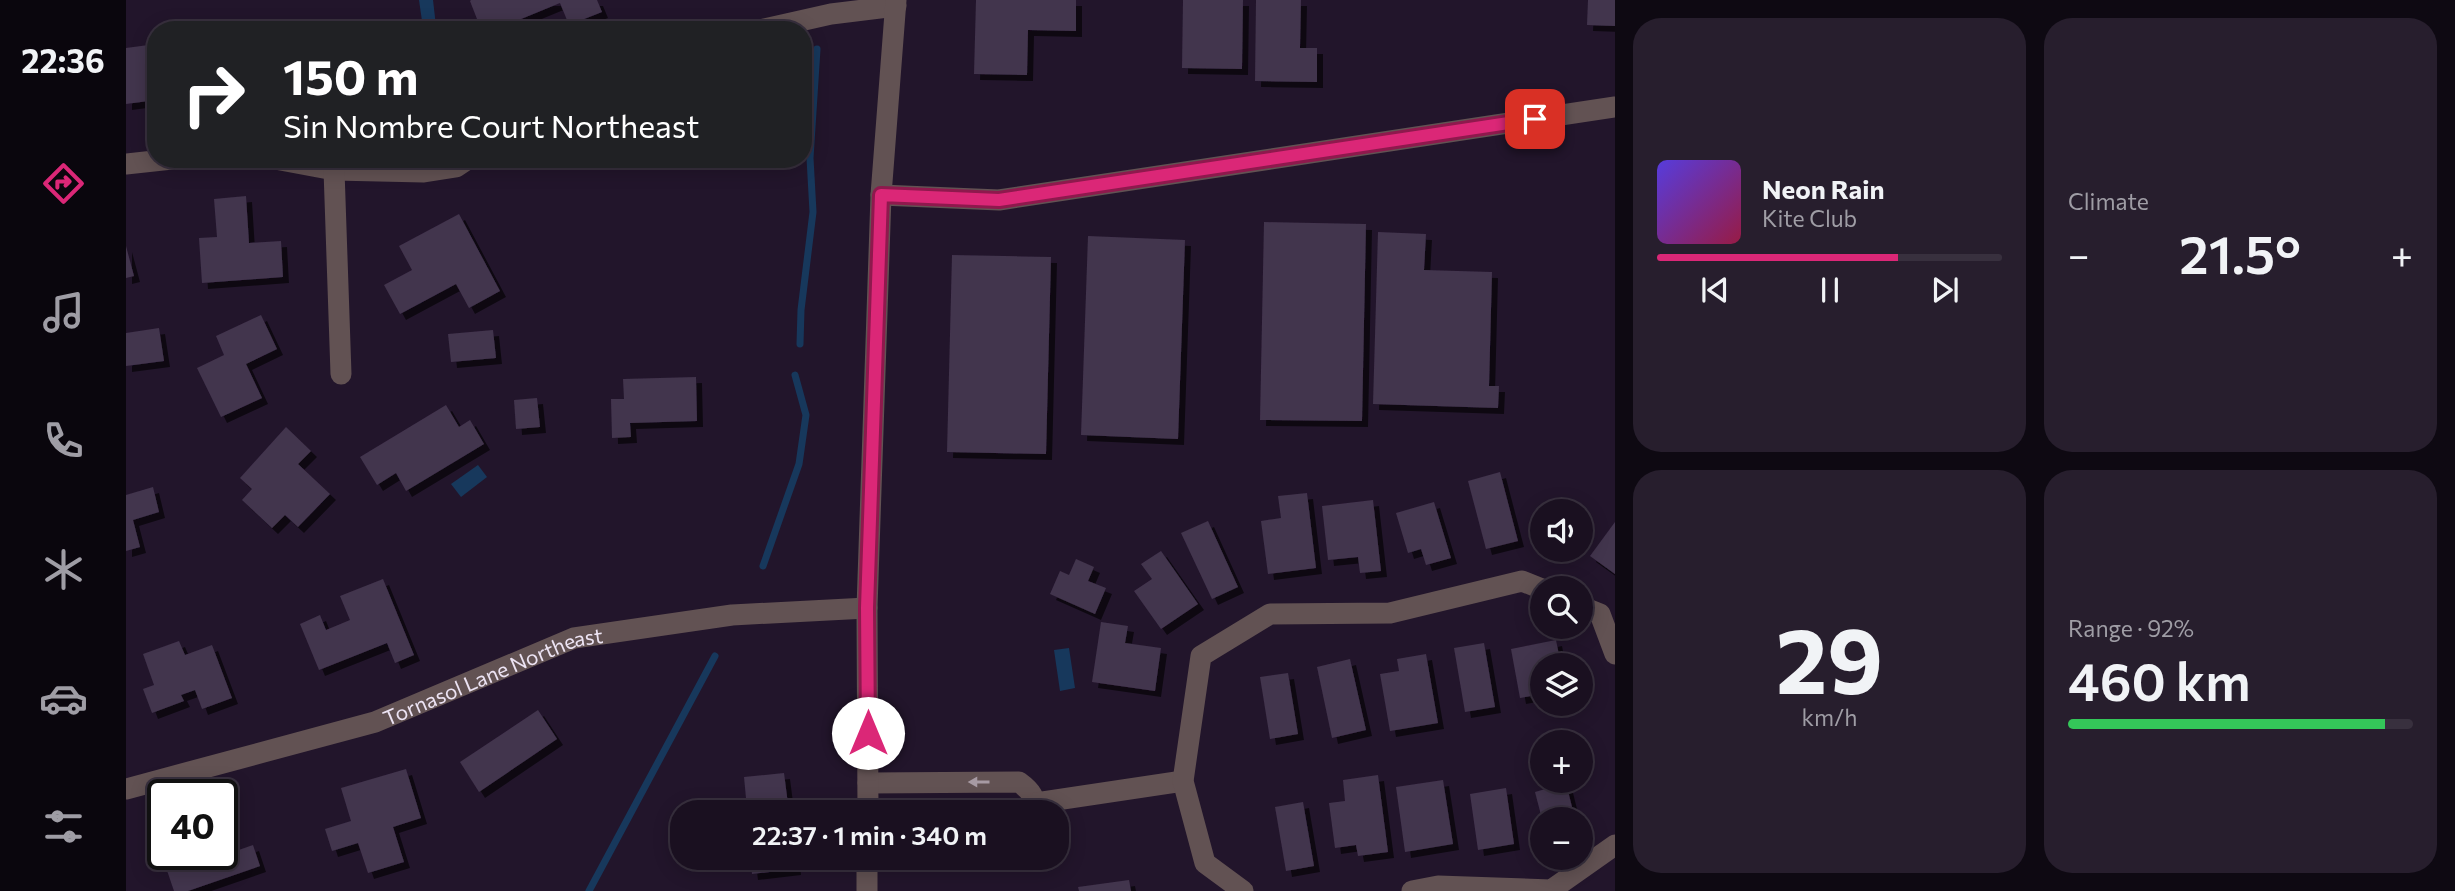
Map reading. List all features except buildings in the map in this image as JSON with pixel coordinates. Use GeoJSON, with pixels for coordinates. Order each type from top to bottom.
{"type":"FeatureCollection","features":[{"type":"Feature","properties":{"kind":"street"},"geometry":{"type":"LineString","coordinates":[[800,21],[896,3],[881,195],[867,608],[867,800]]}},
{"type":"Feature","properties":{"kind":"street"},"geometry":{"type":"LineString","coordinates":[[881,195],[999,200],[1615,107]]}},
{"type":"Feature","properties":{"kind":"street"},"geometry":{"type":"LineString","coordinates":[[126,164],[147,162]]}},
{"type":"Feature","properties":{"kind":"street"},"geometry":{"type":"LineString","coordinates":[[323,168],[424,172],[450,168]]}},
{"type":"Feature","properties":{"kind":"street"},"geometry":{"type":"LineString","coordinates":[[334,170],[341,374]]}},
{"type":"Feature","properties":{"kind":"street"},"geometry":{"type":"LineString","coordinates":[[1243,891],[1205,863],[1183,780],[1201,656],[1270,614],[1390,613],[1522,581],[1530,584]]}},
{"type":"Feature","properties":{"kind":"street","name":"Tornasol Lane Northeast"},"geometry":{"type":"LineString","coordinates":[[126,789],[375,722],[574,638],[732,615],[867,608]]}},
{"type":"Feature","properties":{"kind":"street"},"geometry":{"type":"LineString","coordinates":[[1593,611],[1600,614],[1615,654]]}},
{"type":"Feature","properties":{"kind":"street"},"geometry":{"type":"LineString","coordinates":[[1069,802],[1183,780]]}},
{"type":"Feature","properties":{"kind":"street"},"geometry":{"type":"LineString","coordinates":[[868,783],[1019,782],[1029,789],[1032,800]]}},
{"type":"Feature","properties":{"kind":"street"},"geometry":{"type":"LineString","coordinates":[[1412,891],[1438,887],[1551,891],[1615,845]]}},
{"type":"Feature","properties":{"kind":"street"},"geometry":{"type":"LineString","coordinates":[[867,870],[867,891]]}},
{"type":"Feature","properties":{"kind":"water"},"geometry":{"type":"Polygon","coordinates":[[[419,0],[433,0],[435,21],[422,21],[419,0]]]}},
{"type":"Feature","properties":{"kind":"water"},"geometry":{"type":"Polygon","coordinates":[[[478,465],[487,477],[461,497],[451,484],[478,465]]]}},
{"type":"Feature","properties":{"kind":"water"},"geometry":{"type":"Polygon","coordinates":[[[1069,648],[1075,688],[1060,691],[1054,650],[1069,648]]]}},
{"type":"Feature","properties":{"kind":"waterway"},"geometry":{"type":"LineString","coordinates":[[812,127],[817,49]]}},
{"type":"Feature","properties":{"kind":"waterway"},"geometry":{"type":"LineString","coordinates":[[800,344],[801,310],[813,212],[811,168]]}},
{"type":"Feature","properties":{"kind":"waterway"},"geometry":{"type":"LineString","coordinates":[[763,566],[799,464],[806,415],[795,375]]}},
{"type":"Feature","properties":{"kind":"waterway"},"geometry":{"type":"LineString","coordinates":[[589,891],[715,656]]}},
{"type":"Feature","properties":{"kind":"route"},"geometry":{"type":"LineString","coordinates":[[868,733],[867,608],[881,195],[999,200],[1535,119]]}}]}
